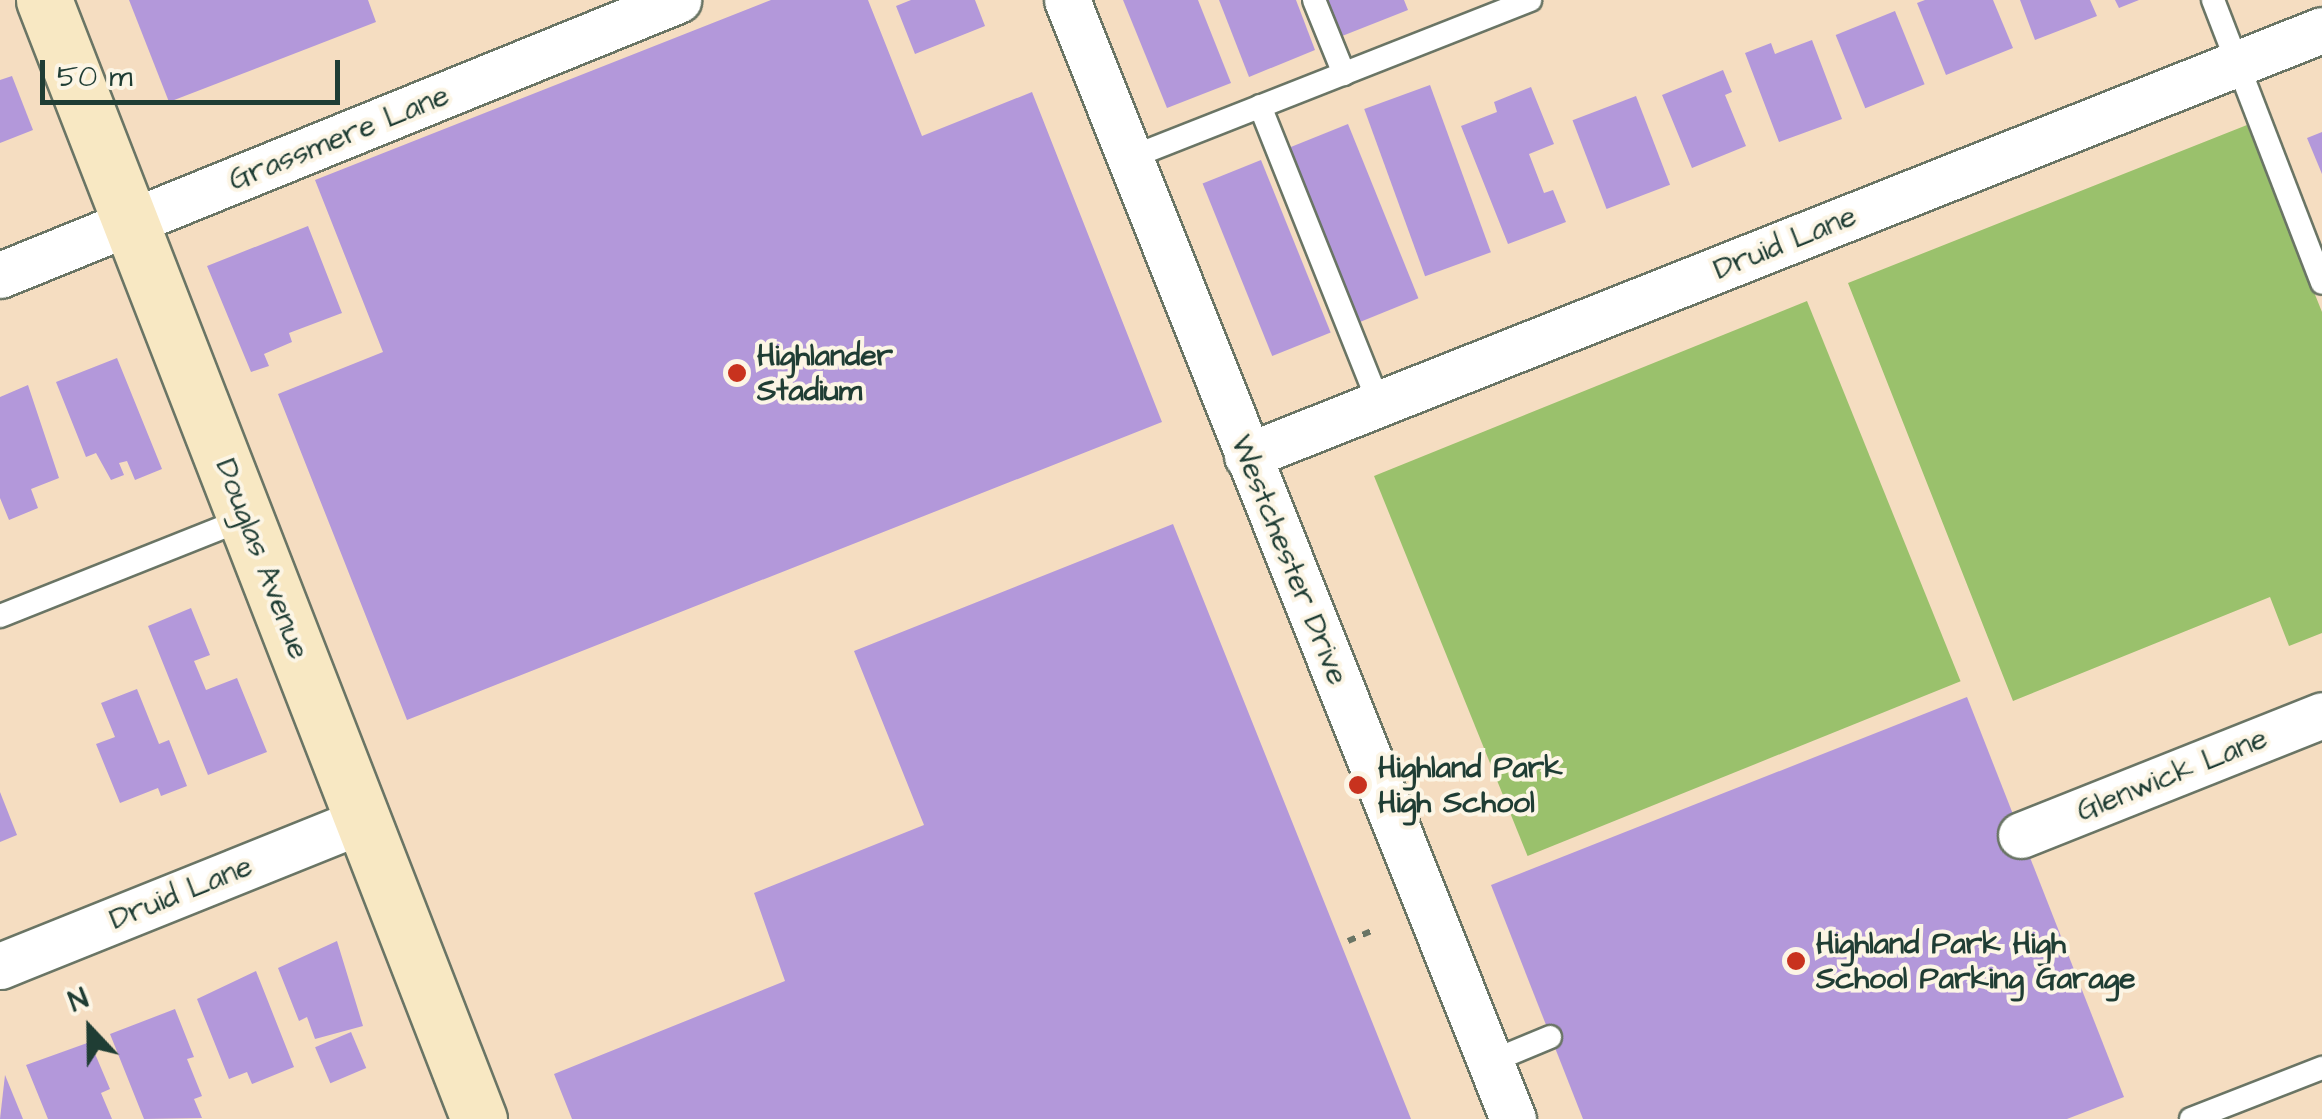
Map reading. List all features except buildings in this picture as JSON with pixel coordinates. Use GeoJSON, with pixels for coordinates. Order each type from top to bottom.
{"type":"FeatureCollection","features":[{"type":"Feature","properties":{"kind":"street","name":"Douglas Avenue"},"geometry":{"type":"LineString","coordinates":[[44,0],[363,820],[471,1117]]}},
{"type":"Feature","properties":{"kind":"street","name":"Grassmere Lane"},"geometry":{"type":"LineString","coordinates":[[0,275],[678,0]]}},
{"type":"Feature","properties":{"kind":"street","name":"Westchester Drive"},"geometry":{"type":"LineString","coordinates":[[1067,0],[1513,1119]]}},
{"type":"Feature","properties":{"kind":"street","name":"Druid Lane"},"geometry":{"type":"LineString","coordinates":[[1248,456],[2322,30]]}},
{"type":"Feature","properties":{"kind":"street","name":"Glenwick Lane"},"geometry":{"type":"LineString","coordinates":[[2021,835],[2322,715]]}},
{"type":"Feature","properties":{"kind":"street","name":"Druid Lane"},"geometry":{"type":"LineString","coordinates":[[0,966],[363,820]]}},
{"type":"Feature","properties":{"kind":"lane"},"geometry":{"type":"LineString","coordinates":[[1314,0],[1344,74]]}},
{"type":"Feature","properties":{"kind":"lane"},"geometry":{"type":"LineString","coordinates":[[1132,158],[1530,0]]}},
{"type":"Feature","properties":{"kind":"lane"},"geometry":{"type":"LineString","coordinates":[[2213,0],[2322,284]]}},
{"type":"Feature","properties":{"kind":"lane"},"geometry":{"type":"LineString","coordinates":[[1260,106],[1379,404]]}},
{"type":"Feature","properties":{"kind":"lane"},"geometry":{"type":"LineString","coordinates":[[0,616],[246,518]]}},
{"type":"Feature","properties":{"kind":"lane"},"geometry":{"type":"LineString","coordinates":[[1490,1062],[1550,1037]]}},
{"type":"Feature","properties":{"kind":"lane"},"geometry":{"type":"LineString","coordinates":[[2191,1119],[2322,1068]]}},
{"type":"Feature","properties":{"kind":"path"},"geometry":{"type":"LineString","coordinates":[[1348,941],[1372,931]]}},
{"type":"Feature","properties":{"kind":"green space"},"geometry":{"type":"Polygon","coordinates":[[[2247,125],[2322,312],[2322,633],[2289,646],[2270,597],[2013,701],[1848,283],[2247,125]]]}},
{"type":"Feature","properties":{"kind":"green space"},"geometry":{"type":"Polygon","coordinates":[[[1807,301],[1961,681],[1528,856],[1374,476],[1807,301]]]}},
{"type":"Feature","properties":{"kind":"place","name":"Highlander Stadium"},"geometry":{"type":"Point","coordinates":[737,373]}},
{"type":"Feature","properties":{"kind":"place","name":"Highland Park High School"},"geometry":{"type":"Point","coordinates":[1358,785]}},
{"type":"Feature","properties":{"kind":"place","name":"Highland Park High School Parking Garage"},"geometry":{"type":"Point","coordinates":[1796,961]}}]}
